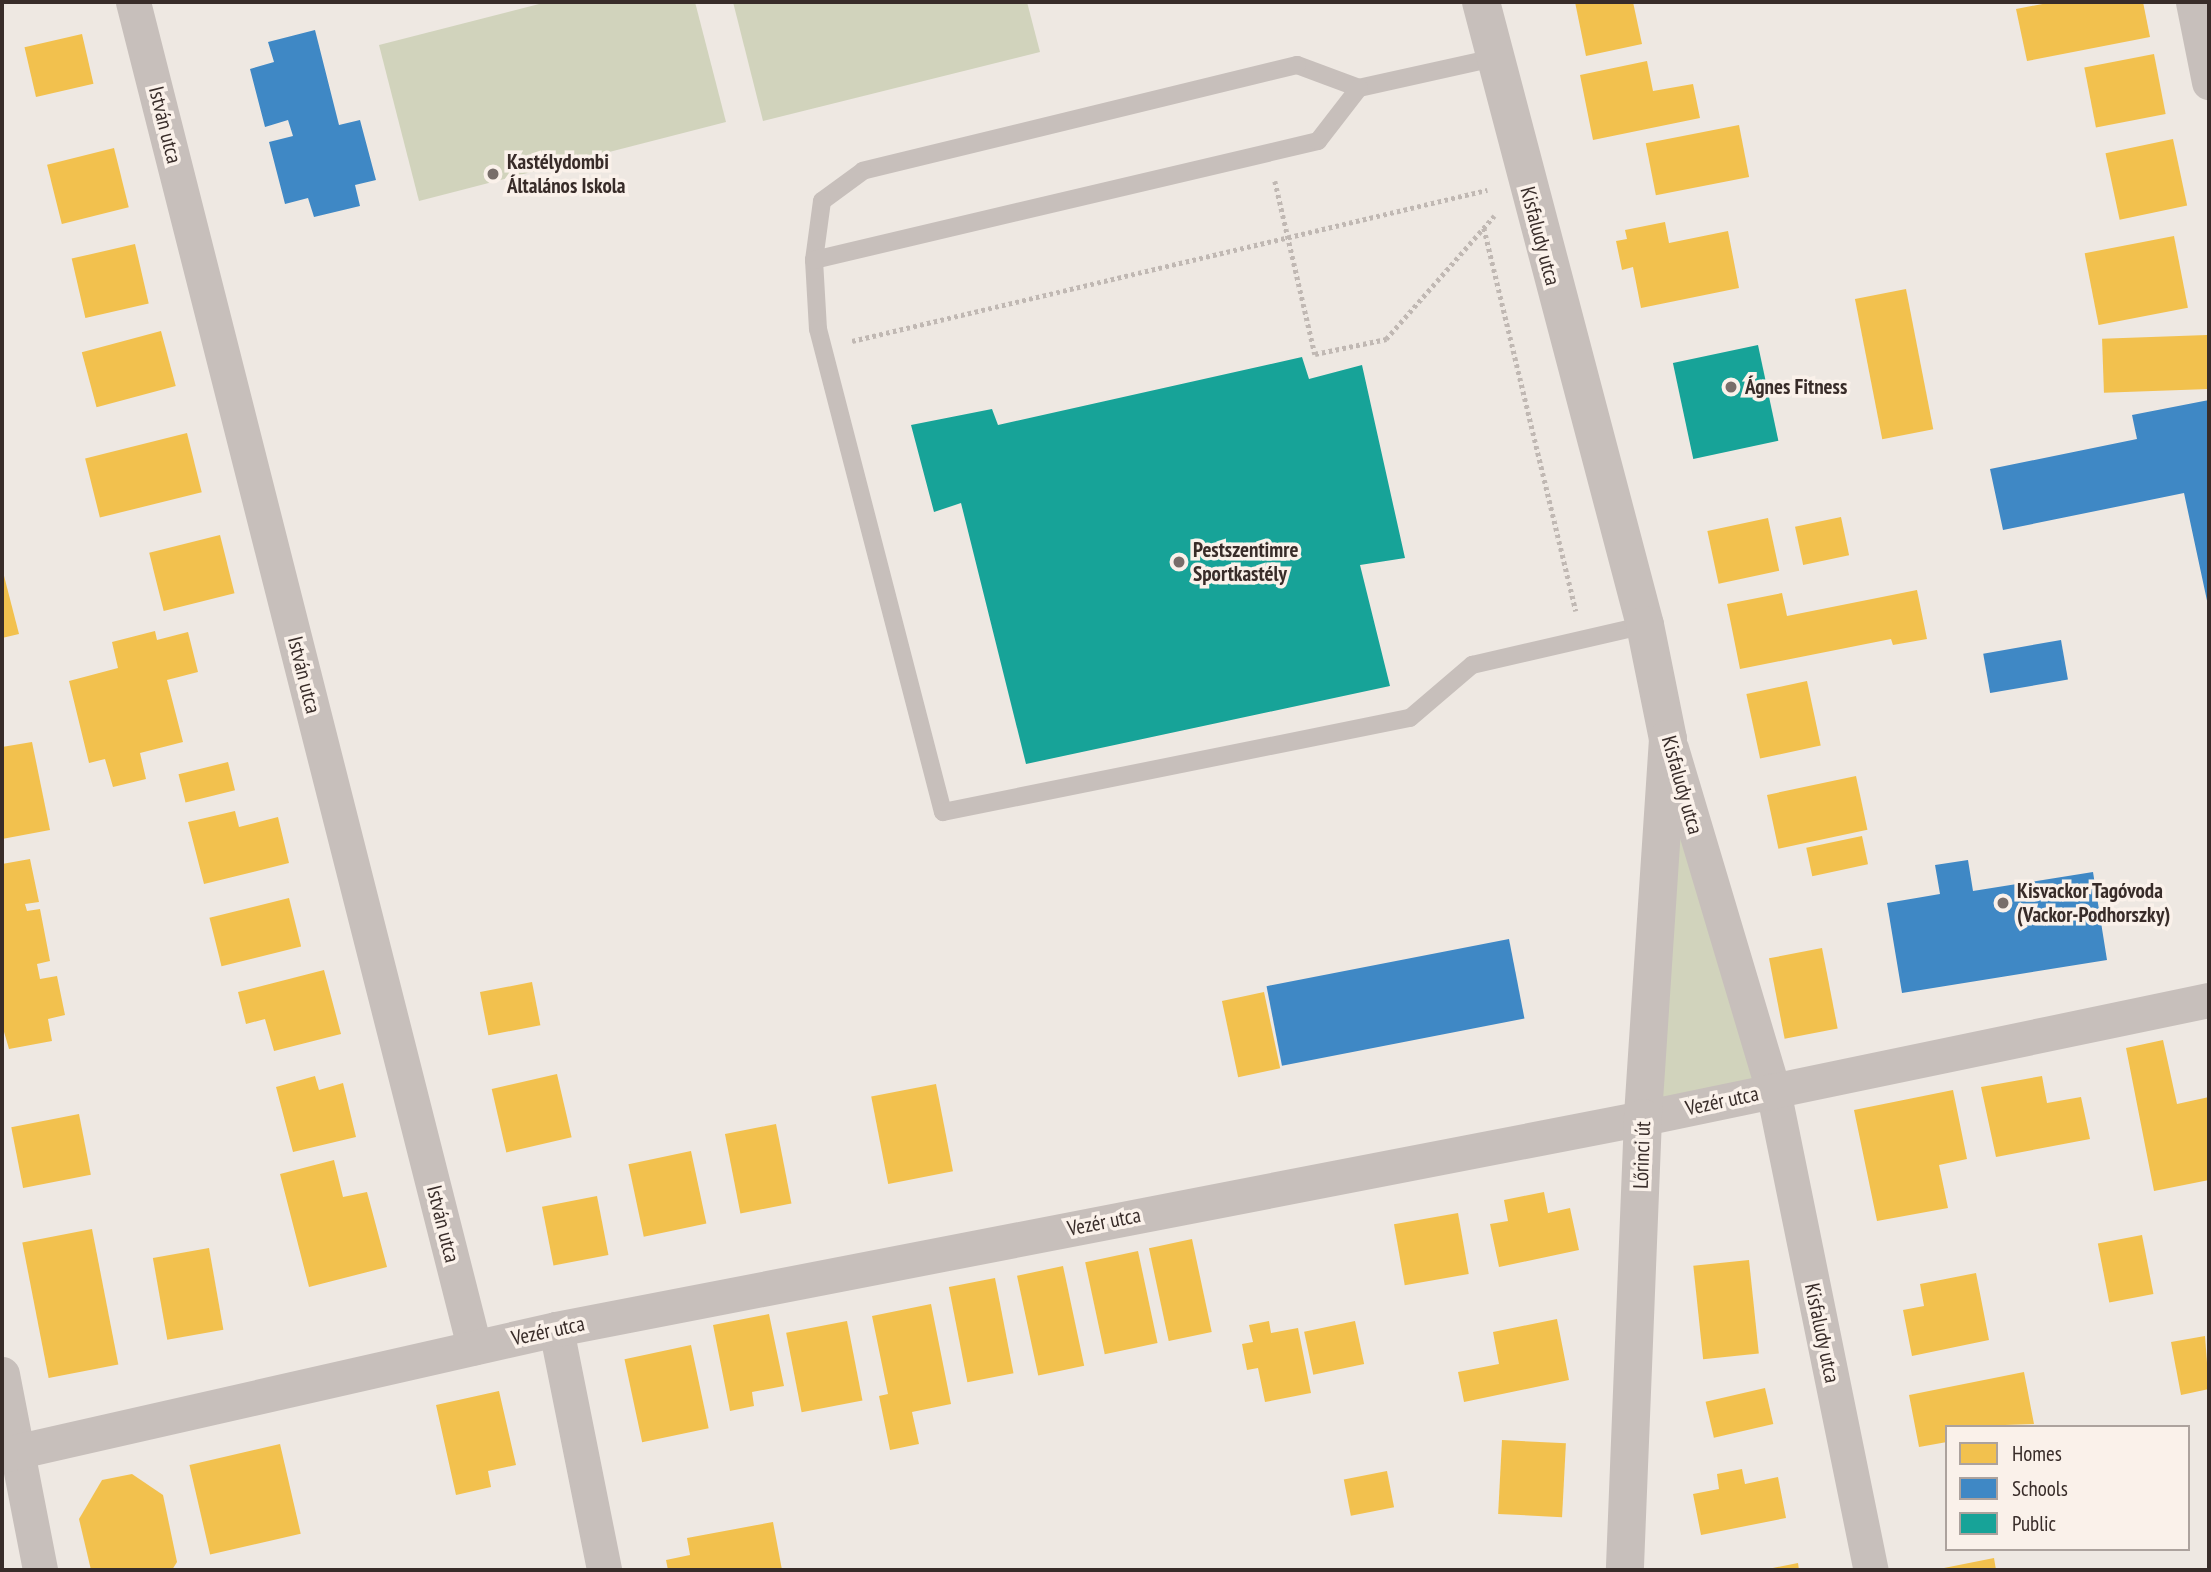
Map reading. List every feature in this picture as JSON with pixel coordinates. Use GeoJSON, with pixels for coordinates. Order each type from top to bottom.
{"type":"FeatureCollection","features":[{"type":"Feature","properties":{"kind":"street","name":"István utca"},"geometry":{"type":"LineString","coordinates":[[133,2],[474,1348]]}},
{"type":"Feature","properties":{"kind":"street","name":"Kisfaludy utca"},"geometry":{"type":"LineString","coordinates":[[1481,2],[1645,625],[1668,739],[1773,1090],[1871,1570]]}},
{"type":"Feature","properties":{"kind":"street"},"geometry":{"type":"LineString","coordinates":[[2193,2],[2209,82]]}},
{"type":"Feature","properties":{"kind":"street","name":"Lőrinci út"},"geometry":{"type":"LineString","coordinates":[[1625,1570],[1643,1118],[1668,739]]}},
{"type":"Feature","properties":{"kind":"street","name":"Vezér utca"},"geometry":{"type":"LineString","coordinates":[[10,1454],[556,1329],[1643,1118],[2209,1000]]}},
{"type":"Feature","properties":{"kind":"street"},"geometry":{"type":"LineString","coordinates":[[556,1329],[604,1570]]}},
{"type":"Feature","properties":{"kind":"street"},"geometry":{"type":"LineString","coordinates":[[2,1374],[10,1454],[40,1570]]}},
{"type":"Feature","properties":{"kind":"lane"},"geometry":{"type":"LineString","coordinates":[[1494,58],[1359,88],[1297,65],[863,171],[822,201],[814,260],[823,348],[943,811],[1410,718],[1472,665],[1645,625]]}},
{"type":"Feature","properties":{"kind":"lane"},"geometry":{"type":"LineString","coordinates":[[814,260],[1318,141],[1359,88]]}},
{"type":"Feature","properties":{"kind":"path"},"geometry":{"type":"LineString","coordinates":[[1268,153],[1315,354],[1386,340],[1526,181]]}},
{"type":"Feature","properties":{"kind":"path"},"geometry":{"type":"LineString","coordinates":[[823,348],[1526,181]]}},
{"type":"Feature","properties":{"kind":"path"},"geometry":{"type":"LineString","coordinates":[[1484,227],[1583,638]]}},
{"type":"Feature","properties":{"kind":"green space"},"geometry":{"type":"Polygon","coordinates":[[[547,2],[695,2],[726,122],[419,201],[379,45],[547,2]]]}},
{"type":"Feature","properties":{"kind":"green space"},"geometry":{"type":"Polygon","coordinates":[[[733,2],[1027,2],[1040,52],[763,121],[733,2]]]}},
{"type":"Feature","properties":{"kind":"green space"},"geometry":{"type":"Polygon","coordinates":[[[1668,739],[1773,1090],[1643,1118],[1668,739]]]}},
{"type":"Feature","properties":{"kind":"building: Homes"},"geometry":{"type":"Polygon","coordinates":[[[1575,2],[1633,2],[1642,44],[1586,56],[1575,2]]]}},
{"type":"Feature","properties":{"kind":"building: Homes"},"geometry":{"type":"Polygon","coordinates":[[[2053,2],[2143,2],[2150,37],[2027,61],[2016,9],[2053,2]]]}},
{"type":"Feature","properties":{"kind":"building: Homes"},"geometry":{"type":"Polygon","coordinates":[[[82,34],[93,84],[36,97],[25,47],[82,34]]]}},
{"type":"Feature","properties":{"kind":"building: Homes"},"geometry":{"type":"Polygon","coordinates":[[[2154,54],[2166,114],[2096,127],[2084,68],[2154,54]]]}},
{"type":"Feature","properties":{"kind":"building: Homes"},"geometry":{"type":"Polygon","coordinates":[[[1647,61],[1653,91],[1693,84],[1700,118],[1593,140],[1580,75],[1647,61]]]}},
{"type":"Feature","properties":{"kind":"building: Homes"},"geometry":{"type":"Polygon","coordinates":[[[1739,125],[1749,177],[1656,195],[1646,143],[1739,125]]]}},
{"type":"Feature","properties":{"kind":"building: Homes"},"geometry":{"type":"Polygon","coordinates":[[[2173,139],[2187,206],[2120,220],[2106,153],[2173,139]]]}},
{"type":"Feature","properties":{"kind":"building: Homes"},"geometry":{"type":"Polygon","coordinates":[[[114,148],[129,207],[62,224],[47,165],[114,148]]]}},
{"type":"Feature","properties":{"kind":"building: Homes"},"geometry":{"type":"Polygon","coordinates":[[[1665,222],[1669,243],[1728,231],[1739,288],[1641,308],[1633,267],[1622,270],[1616,241],[1627,239],[1625,230],[1665,222]]]}},
{"type":"Feature","properties":{"kind":"building: Homes"},"geometry":{"type":"Polygon","coordinates":[[[2174,236],[2188,308],[2099,325],[2085,253],[2174,236]]]}},
{"type":"Feature","properties":{"kind":"building: Homes"},"geometry":{"type":"Polygon","coordinates":[[[135,244],[149,303],[85,318],[72,259],[135,244]]]}},
{"type":"Feature","properties":{"kind":"building: Homes"},"geometry":{"type":"Polygon","coordinates":[[[1906,289],[1933,429],[1882,439],[1855,299],[1906,289]]]}},
{"type":"Feature","properties":{"kind":"building: Homes"},"geometry":{"type":"Polygon","coordinates":[[[161,331],[176,386],[97,407],[82,352],[161,331]]]}},
{"type":"Feature","properties":{"kind":"building: Homes"},"geometry":{"type":"Polygon","coordinates":[[[2207,335],[2209,389],[2104,393],[2102,339],[2207,335]]]}},
{"type":"Feature","properties":{"kind":"building: Homes"},"geometry":{"type":"Polygon","coordinates":[[[187,433],[202,492],[100,518],[85,458],[187,433]]]}},
{"type":"Feature","properties":{"kind":"building: Homes"},"geometry":{"type":"Polygon","coordinates":[[[1841,517],[1849,555],[1803,565],[1795,527],[1841,517]]]}},
{"type":"Feature","properties":{"kind":"building: Homes"},"geometry":{"type":"Polygon","coordinates":[[[1768,518],[1779,571],[1719,584],[1707,531],[1768,518]]]}},
{"type":"Feature","properties":{"kind":"building: Homes"},"geometry":{"type":"Polygon","coordinates":[[[220,535],[235,593],[164,611],[149,553],[220,535]]]}},
{"type":"Feature","properties":{"kind":"building: Homes"},"geometry":{"type":"Polygon","coordinates":[[[2,568],[19,634],[2,638],[2,568]]]}},
{"type":"Feature","properties":{"kind":"building: Homes"},"geometry":{"type":"Polygon","coordinates":[[[1917,590],[1927,639],[1893,645],[1891,639],[1740,669],[1727,604],[1782,593],[1787,616],[1917,590]]]}},
{"type":"Feature","properties":{"kind":"building: Homes"},"geometry":{"type":"Polygon","coordinates":[[[155,631],[157,640],[188,632],[198,672],[167,680],[183,742],[140,753],[146,779],[113,787],[105,759],[89,763],[69,681],[118,668],[112,642],[155,631]]]}},
{"type":"Feature","properties":{"kind":"building: Homes"},"geometry":{"type":"Polygon","coordinates":[[[1807,681],[1821,746],[1760,758],[1746,694],[1807,681]]]}},
{"type":"Feature","properties":{"kind":"building: Homes"},"geometry":{"type":"Polygon","coordinates":[[[32,742],[50,830],[2,839],[2,747],[32,742]]]}},
{"type":"Feature","properties":{"kind":"building: Homes"},"geometry":{"type":"Polygon","coordinates":[[[228,762],[235,790],[186,802],[179,774],[228,762]]]}},
{"type":"Feature","properties":{"kind":"building: Homes"},"geometry":{"type":"Polygon","coordinates":[[[1856,776],[1867,830],[1778,849],[1767,795],[1856,776]]]}},
{"type":"Feature","properties":{"kind":"building: Homes"},"geometry":{"type":"Polygon","coordinates":[[[235,811],[239,827],[278,817],[289,863],[204,884],[188,822],[235,811]]]}},
{"type":"Feature","properties":{"kind":"building: Homes"},"geometry":{"type":"Polygon","coordinates":[[[1862,836],[1868,864],[1812,876],[1806,848],[1862,836]]]}},
{"type":"Feature","properties":{"kind":"building: Homes"},"geometry":{"type":"Polygon","coordinates":[[[30,859],[39,902],[25,904],[27,911],[40,909],[50,961],[37,964],[40,979],[57,976],[65,1015],[48,1019],[52,1041],[9,1049],[2,1025],[2,864],[30,859]]]}},
{"type":"Feature","properties":{"kind":"building: Homes"},"geometry":{"type":"Polygon","coordinates":[[[289,898],[301,947],[222,966],[209,918],[289,898]]]}},
{"type":"Feature","properties":{"kind":"building: Homes"},"geometry":{"type":"Polygon","coordinates":[[[1822,948],[1838,1028],[1785,1039],[1769,958],[1822,948]]]}},
{"type":"Feature","properties":{"kind":"building: Homes"},"geometry":{"type":"Polygon","coordinates":[[[324,970],[341,1034],[274,1051],[265,1019],[246,1024],[238,992],[324,970]]]}},
{"type":"Feature","properties":{"kind":"building: Homes"},"geometry":{"type":"Polygon","coordinates":[[[532,982],[540,1025],[488,1035],[480,992],[532,982]]]}},
{"type":"Feature","properties":{"kind":"building: Homes"},"geometry":{"type":"Polygon","coordinates":[[[1264,992],[1280,1068],[1238,1077],[1222,1001],[1264,992]]]}},
{"type":"Feature","properties":{"kind":"building: Homes"},"geometry":{"type":"Polygon","coordinates":[[[2163,1040],[2177,1104],[2209,1097],[2209,1180],[2154,1191],[2126,1048],[2163,1040]]]}},
{"type":"Feature","properties":{"kind":"building: Homes"},"geometry":{"type":"Polygon","coordinates":[[[557,1074],[572,1137],[506,1152],[492,1089],[557,1074]]]}},
{"type":"Feature","properties":{"kind":"building: Homes"},"geometry":{"type":"Polygon","coordinates":[[[315,1076],[319,1090],[343,1083],[356,1137],[293,1152],[276,1087],[315,1076]]]}},
{"type":"Feature","properties":{"kind":"building: Homes"},"geometry":{"type":"Polygon","coordinates":[[[2042,1076],[2047,1103],[2081,1097],[2090,1139],[1996,1157],[1981,1087],[2042,1076]]]}},
{"type":"Feature","properties":{"kind":"building: Homes"},"geometry":{"type":"Polygon","coordinates":[[[936,1084],[953,1171],[888,1184],[871,1097],[936,1084]]]}},
{"type":"Feature","properties":{"kind":"building: Homes"},"geometry":{"type":"Polygon","coordinates":[[[1953,1090],[1967,1159],[1939,1165],[1948,1208],[1877,1221],[1854,1110],[1953,1090]]]}},
{"type":"Feature","properties":{"kind":"building: Homes"},"geometry":{"type":"Polygon","coordinates":[[[79,1114],[91,1175],[23,1188],[11,1127],[79,1114]]]}},
{"type":"Feature","properties":{"kind":"building: Homes"},"geometry":{"type":"Polygon","coordinates":[[[776,1124],[791,1204],[740,1213],[725,1134],[776,1124]]]}},
{"type":"Feature","properties":{"kind":"building: Homes"},"geometry":{"type":"Polygon","coordinates":[[[691,1151],[706,1223],[644,1237],[628,1164],[691,1151]]]}},
{"type":"Feature","properties":{"kind":"building: Homes"},"geometry":{"type":"Polygon","coordinates":[[[334,1160],[343,1197],[367,1192],[387,1267],[309,1287],[280,1174],[334,1160]]]}},
{"type":"Feature","properties":{"kind":"building: Homes"},"geometry":{"type":"Polygon","coordinates":[[[1544,1192],[1548,1213],[1570,1208],[1579,1250],[1499,1267],[1490,1224],[1508,1221],[1504,1200],[1544,1192]]]}},
{"type":"Feature","properties":{"kind":"building: Homes"},"geometry":{"type":"Polygon","coordinates":[[[597,1196],[608,1255],[553,1266],[542,1207],[597,1196]]]}},
{"type":"Feature","properties":{"kind":"building: Homes"},"geometry":{"type":"Polygon","coordinates":[[[1458,1213],[1469,1274],[1405,1285],[1394,1224],[1458,1213]]]}},
{"type":"Feature","properties":{"kind":"building: Homes"},"geometry":{"type":"Polygon","coordinates":[[[92,1229],[118,1364],[49,1378],[22,1243],[92,1229]]]}},
{"type":"Feature","properties":{"kind":"building: Homes"},"geometry":{"type":"Polygon","coordinates":[[[2142,1235],[2153,1294],[2109,1302],[2098,1244],[2142,1235]]]}},
{"type":"Feature","properties":{"kind":"building: Homes"},"geometry":{"type":"Polygon","coordinates":[[[1192,1239],[1212,1332],[1169,1341],[1149,1248],[1192,1239]]]}},
{"type":"Feature","properties":{"kind":"building: Homes"},"geometry":{"type":"Polygon","coordinates":[[[209,1248],[223,1330],[167,1340],[153,1258],[209,1248]]]}},
{"type":"Feature","properties":{"kind":"building: Homes"},"geometry":{"type":"Polygon","coordinates":[[[1138,1251],[1158,1343],[1105,1354],[1085,1262],[1138,1251]]]}},
{"type":"Feature","properties":{"kind":"building: Homes"},"geometry":{"type":"Polygon","coordinates":[[[1749,1260],[1759,1353],[1703,1359],[1693,1266],[1749,1260]]]}},
{"type":"Feature","properties":{"kind":"building: Homes"},"geometry":{"type":"Polygon","coordinates":[[[1063,1266],[1084,1366],[1038,1376],[1017,1276],[1063,1266]]]}},
{"type":"Feature","properties":{"kind":"building: Homes"},"geometry":{"type":"Polygon","coordinates":[[[1976,1273],[1989,1340],[1912,1356],[1903,1310],[1924,1306],[1920,1284],[1976,1273]]]}},
{"type":"Feature","properties":{"kind":"building: Homes"},"geometry":{"type":"Polygon","coordinates":[[[995,1278],[1014,1373],[967,1382],[949,1287],[995,1278]]]}},
{"type":"Feature","properties":{"kind":"building: Homes"},"geometry":{"type":"Polygon","coordinates":[[[931,1304],[951,1404],[912,1412],[919,1444],[890,1450],[879,1396],[888,1394],[872,1316],[931,1304]]]}},
{"type":"Feature","properties":{"kind":"building: Homes"},"geometry":{"type":"Polygon","coordinates":[[[769,1314],[784,1386],[752,1392],[754,1406],[730,1411],[713,1325],[769,1314]]]}},
{"type":"Feature","properties":{"kind":"building: Homes"},"geometry":{"type":"Polygon","coordinates":[[[1557,1319],[1569,1380],[1464,1402],[1458,1372],[1499,1364],[1493,1332],[1557,1319]]]}},
{"type":"Feature","properties":{"kind":"building: Homes"},"geometry":{"type":"Polygon","coordinates":[[[847,1321],[862,1401],[802,1412],[786,1333],[847,1321]]]}},
{"type":"Feature","properties":{"kind":"building: Homes"},"geometry":{"type":"Polygon","coordinates":[[[1269,1321],[1271,1333],[1298,1328],[1311,1393],[1265,1402],[1258,1368],[1247,1370],[1242,1344],[1253,1342],[1249,1325],[1269,1321]]]}},
{"type":"Feature","properties":{"kind":"building: Homes"},"geometry":{"type":"Polygon","coordinates":[[[1355,1321],[1364,1364],[1313,1375],[1304,1332],[1355,1321]]]}},
{"type":"Feature","properties":{"kind":"building: Homes"},"geometry":{"type":"Polygon","coordinates":[[[2205,1336],[2209,1389],[2181,1395],[2171,1342],[2205,1336]]]}},
{"type":"Feature","properties":{"kind":"building: Homes"},"geometry":{"type":"Polygon","coordinates":[[[691,1345],[709,1428],[642,1442],[624,1359],[691,1345]]]}},
{"type":"Feature","properties":{"kind":"building: Homes"},"geometry":{"type":"Polygon","coordinates":[[[2024,1372],[2034,1424],[1945,1425],[1945,1442],[1919,1447],[1909,1395],[2024,1372]]]}},
{"type":"Feature","properties":{"kind":"building: Homes"},"geometry":{"type":"Polygon","coordinates":[[[1765,1388],[1773,1424],[1714,1438],[1706,1402],[1765,1388]]]}},
{"type":"Feature","properties":{"kind":"building: Homes"},"geometry":{"type":"Polygon","coordinates":[[[499,1391],[516,1465],[488,1471],[491,1487],[456,1495],[436,1405],[499,1391]]]}},
{"type":"Feature","properties":{"kind":"building: Homes"},"geometry":{"type":"Polygon","coordinates":[[[1502,1440],[1566,1443],[1562,1517],[1498,1514],[1502,1440]]]}},
{"type":"Feature","properties":{"kind":"building: Homes"},"geometry":{"type":"Polygon","coordinates":[[[280,1444],[301,1534],[210,1555],[189,1465],[280,1444]]]}},
{"type":"Feature","properties":{"kind":"building: Homes"},"geometry":{"type":"Polygon","coordinates":[[[1742,1469],[1745,1484],[1778,1477],[1786,1518],[1701,1535],[1693,1494],[1719,1489],[1717,1474],[1742,1469]]]}},
{"type":"Feature","properties":{"kind":"building: Homes"},"geometry":{"type":"Polygon","coordinates":[[[1387,1471],[1394,1507],[1351,1516],[1344,1479],[1387,1471]]]}},
{"type":"Feature","properties":{"kind":"building: Homes"},"geometry":{"type":"Polygon","coordinates":[[[132,1474],[163,1495],[177,1562],[172,1570],[91,1570],[79,1519],[102,1480],[132,1474]]]}},
{"type":"Feature","properties":{"kind":"building: Homes"},"geometry":{"type":"Polygon","coordinates":[[[773,1522],[782,1570],[668,1570],[666,1560],[690,1555],[687,1538],[773,1522]]]}},
{"type":"Feature","properties":{"kind":"building: Homes"},"geometry":{"type":"Polygon","coordinates":[[[1994,1558],[1996,1570],[1944,1568],[1994,1558]]]}},
{"type":"Feature","properties":{"kind":"building: Homes"},"geometry":{"type":"Polygon","coordinates":[[[1798,1563],[1799,1570],[1768,1570],[1768,1569],[1798,1563]]]}},
{"type":"Feature","properties":{"kind":"building: Schools"},"geometry":{"type":"Polygon","coordinates":[[[315,30],[339,125],[360,120],[376,180],[355,185],[360,206],[314,217],[308,198],[285,204],[269,142],[293,136],[288,120],[265,127],[250,69],[274,62],[268,42],[315,30]]]}},
{"type":"Feature","properties":{"kind":"building: Schools"},"geometry":{"type":"Polygon","coordinates":[[[2209,400],[2209,610],[2184,493],[2003,530],[1990,469],[2137,439],[2132,415],[2209,400]]]}},
{"type":"Feature","properties":{"kind":"building: Schools"},"geometry":{"type":"Polygon","coordinates":[[[2061,640],[2068,679],[1990,693],[1983,654],[2061,640]]]}},
{"type":"Feature","properties":{"kind":"building: Schools"},"geometry":{"type":"Polygon","coordinates":[[[1968,860],[1973,891],[2093,872],[2107,960],[1902,993],[1887,903],[1940,894],[1935,865],[1968,860]]]}},
{"type":"Feature","properties":{"kind":"building: Schools"},"geometry":{"type":"Polygon","coordinates":[[[1509,939],[1524,1019],[1282,1066],[1267,986],[1509,939]]]}},
{"type":"Feature","properties":{"kind":"building: Public"},"geometry":{"type":"Polygon","coordinates":[[[1758,345],[1778,441],[1693,459],[1673,363],[1758,345]]]}},
{"type":"Feature","properties":{"kind":"building: Public","name":"Pestszentimre Sportkastély"},"geometry":{"type":"Polygon","coordinates":[[[1302,357],[1309,379],[1362,365],[1405,558],[1360,565],[1390,686],[1026,764],[961,503],[934,512],[911,425],[992,409],[998,425],[1302,357]]]}},
{"type":"Feature","properties":{"kind":"place","name":"Kastélydombi Általános Iskola"},"geometry":{"type":"Point","coordinates":[493,174]}},
{"type":"Feature","properties":{"kind":"place","name":"Ágnes Fitness"},"geometry":{"type":"Point","coordinates":[1731,387]}},
{"type":"Feature","properties":{"kind":"place","name":"Pestszentimre Sportkastély"},"geometry":{"type":"Point","coordinates":[1179,562]}},
{"type":"Feature","properties":{"kind":"place","name":"Kisvackor Tagóvoda (Vackor-Podhorszky)"},"geometry":{"type":"Point","coordinates":[2003,903]}}]}
